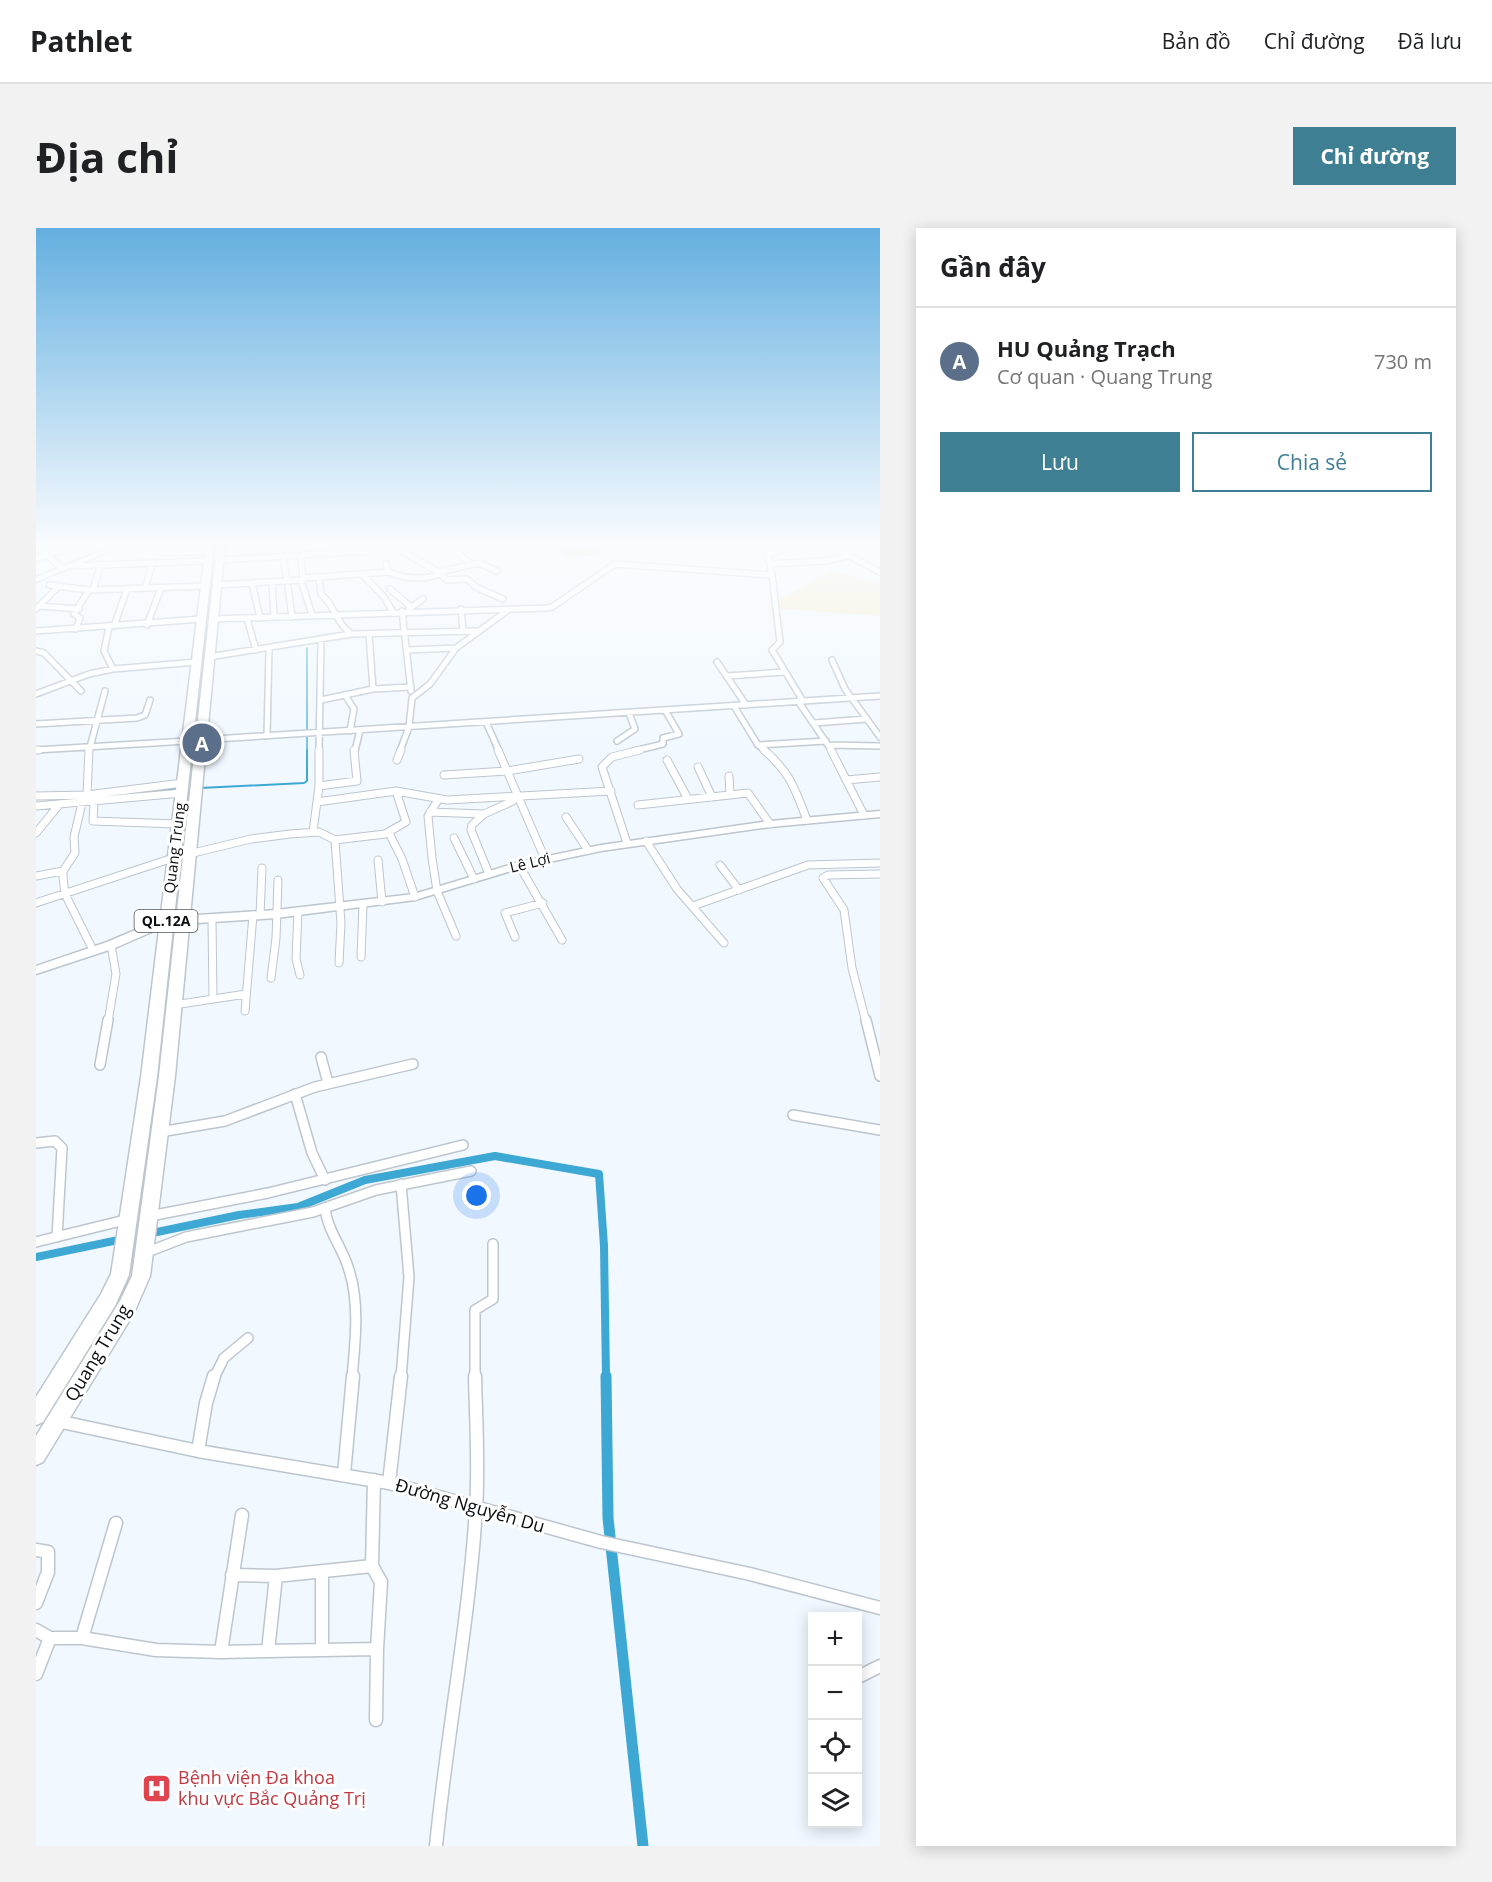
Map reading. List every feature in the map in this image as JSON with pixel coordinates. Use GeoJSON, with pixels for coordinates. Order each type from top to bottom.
{"type":"FeatureCollection","features":[{"type":"Feature","properties":{"kind":"highway","name":"Quang Trung"},"geometry":{"type":"LineString","coordinates":[[36,1415],[108,1300],[120,1275],[149,1077],[177,824],[187,789],[208,621]]}},
{"type":"Feature","properties":{"kind":"highway","name":"Quang Trung"},"geometry":{"type":"LineString","coordinates":[[150,1219],[192,824],[187,789]]}},
{"type":"Feature","properties":{"kind":"highway"},"geometry":{"type":"LineString","coordinates":[[177,824],[192,824]]}},
{"type":"Feature","properties":{"kind":"highway"},"geometry":{"type":"LineString","coordinates":[[166,921],[182,921]]}},
{"type":"Feature","properties":{"kind":"highway"},"geometry":{"type":"LineString","coordinates":[[149,1077],[167,1076]]}},
{"type":"Feature","properties":{"kind":"highway","name":"QL.12A"},"geometry":{"type":"LineString","coordinates":[[146,1249],[150,1219]]}},
{"type":"Feature","properties":{"kind":"highway","name":"Quang Trung"},"geometry":{"type":"LineString","coordinates":[[36,1455],[127,1307],[141,1276],[146,1249]]}},
{"type":"Feature","properties":{"kind":"highway"},"geometry":{"type":"LineString","coordinates":[[67,1366],[86,1375]]}},
{"type":"Feature","properties":{"kind":"street"},"geometry":{"type":"LineString","coordinates":[[76,629],[79,621]]}},
{"type":"Feature","properties":{"kind":"street"},"geometry":{"type":"LineString","coordinates":[[113,621],[104,651],[113,669]]}},
{"type":"Feature","properties":{"kind":"street"},"geometry":{"type":"LineString","coordinates":[[147,625],[149,621]]}},
{"type":"Feature","properties":{"kind":"street"},"geometry":{"type":"LineString","coordinates":[[36,631],[193,621]]}},
{"type":"Feature","properties":{"kind":"street"},"geometry":{"type":"LineString","coordinates":[[247,621],[256,650]]}},
{"type":"Feature","properties":{"kind":"street"},"geometry":{"type":"LineString","coordinates":[[338,621],[351,634]]}},
{"type":"Feature","properties":{"kind":"street"},"geometry":{"type":"LineString","coordinates":[[397,760],[409,728],[412,698],[404,632],[406,621]]}},
{"type":"Feature","properties":{"kind":"street"},"geometry":{"type":"LineString","coordinates":[[462,621],[463,630]]}},
{"type":"Feature","properties":{"kind":"street"},"geometry":{"type":"LineString","coordinates":[[412,698],[430,684],[456,648],[492,621]]}},
{"type":"Feature","properties":{"kind":"street"},"geometry":{"type":"LineString","coordinates":[[777,621],[780,642],[772,650],[828,743],[864,815]]}},
{"type":"Feature","properties":{"kind":"street"},"geometry":{"type":"LineString","coordinates":[[36,694],[71,680],[113,669],[203,660],[351,634],[477,631]]}},
{"type":"Feature","properties":{"kind":"street"},"geometry":{"type":"LineString","coordinates":[[369,634],[373,689]]}},
{"type":"Feature","properties":{"kind":"street"},"geometry":{"type":"LineString","coordinates":[[313,832],[319,786],[321,640]]}},
{"type":"Feature","properties":{"kind":"street"},"geometry":{"type":"LineString","coordinates":[[407,650],[456,648]]}},
{"type":"Feature","properties":{"kind":"street"},"geometry":{"type":"LineString","coordinates":[[267,736],[269,649]]}},
{"type":"Feature","properties":{"kind":"street"},"geometry":{"type":"LineString","coordinates":[[36,651],[44,653],[81,691]]}},
{"type":"Feature","properties":{"kind":"street"},"geometry":{"type":"LineString","coordinates":[[832,660],[836,674],[880,737]]}},
{"type":"Feature","properties":{"kind":"street"},"geometry":{"type":"LineString","coordinates":[[717,662],[746,705]]}},
{"type":"Feature","properties":{"kind":"street"},"geometry":{"type":"LineString","coordinates":[[727,676],[784,672]]}},
{"type":"Feature","properties":{"kind":"street"},"geometry":{"type":"LineString","coordinates":[[321,700],[373,689],[411,687]]}},
{"type":"Feature","properties":{"kind":"street"},"geometry":{"type":"LineString","coordinates":[[87,795],[89,747],[105,691]]}},
{"type":"Feature","properties":{"kind":"street"},"geometry":{"type":"LineString","coordinates":[[345,695],[354,709],[350,731]]}},
{"type":"Feature","properties":{"kind":"street"},"geometry":{"type":"LineString","coordinates":[[36,750],[409,728],[880,696]]}},
{"type":"Feature","properties":{"kind":"street"},"geometry":{"type":"LineString","coordinates":[[36,724],[143,717],[150,700]]}},
{"type":"Feature","properties":{"kind":"street"},"geometry":{"type":"LineString","coordinates":[[734,706],[758,745],[790,776],[807,820]]}},
{"type":"Feature","properties":{"kind":"street"},"geometry":{"type":"LineString","coordinates":[[627,843],[602,767],[610,758],[663,744],[662,739],[679,735],[665,710]]}},
{"type":"Feature","properties":{"kind":"street"},"geometry":{"type":"LineString","coordinates":[[617,741],[635,729],[629,713]]}},
{"type":"Feature","properties":{"kind":"street"},"geometry":{"type":"LineString","coordinates":[[814,723],[867,719]]}},
{"type":"Feature","properties":{"kind":"street"},"geometry":{"type":"LineString","coordinates":[[486,722],[544,859]]}},
{"type":"Feature","properties":{"kind":"street"},"geometry":{"type":"LineString","coordinates":[[319,786],[357,781],[354,745],[360,730]]}},
{"type":"Feature","properties":{"kind":"street"},"geometry":{"type":"LineString","coordinates":[[758,745],[828,743],[880,746]]}},
{"type":"Feature","properties":{"kind":"street"},"geometry":{"type":"LineString","coordinates":[[444,775],[507,771],[579,759]]}},
{"type":"Feature","properties":{"kind":"street"},"geometry":{"type":"LineString","coordinates":[[667,760],[688,799]]}},
{"type":"Feature","properties":{"kind":"street"},"geometry":{"type":"LineString","coordinates":[[698,767],[712,797]]}},
{"type":"Feature","properties":{"kind":"street"},"geometry":{"type":"LineString","coordinates":[[729,776],[730,795]]}},
{"type":"Feature","properties":{"kind":"street"},"geometry":{"type":"LineString","coordinates":[[846,780],[877,777],[880,787]]}},
{"type":"Feature","properties":{"kind":"street"},"geometry":{"type":"LineString","coordinates":[[36,796],[187,789]]}},
{"type":"Feature","properties":{"kind":"street"},"geometry":{"type":"LineString","coordinates":[[36,806],[94,802],[187,789]]}},
{"type":"Feature","properties":{"kind":"street"},"geometry":{"type":"LineString","coordinates":[[317,802],[396,791],[438,800],[519,799],[611,791]]}},
{"type":"Feature","properties":{"kind":"street"},"geometry":{"type":"LineString","coordinates":[[189,854],[251,839],[313,832],[326,833],[335,840],[389,833],[406,822],[396,791]]}},
{"type":"Feature","properties":{"kind":"street"},"geometry":{"type":"LineString","coordinates":[[638,805],[749,794],[770,824]]}},
{"type":"Feature","properties":{"kind":"street"},"geometry":{"type":"LineString","coordinates":[[489,874],[471,830],[472,825],[484,814],[519,799]]}},
{"type":"Feature","properties":{"kind":"street"},"geometry":{"type":"LineString","coordinates":[[438,800],[430,812],[429,821],[437,891],[456,936]]}},
{"type":"Feature","properties":{"kind":"street"},"geometry":{"type":"LineString","coordinates":[[94,802],[93,821],[177,824]]}},
{"type":"Feature","properties":{"kind":"street"},"geometry":{"type":"LineString","coordinates":[[82,803],[74,837],[75,853],[63,871],[65,894],[93,950]]}},
{"type":"Feature","properties":{"kind":"street"},"geometry":{"type":"LineString","coordinates":[[36,833],[58,806]]}},
{"type":"Feature","properties":{"kind":"street"},"geometry":{"type":"LineString","coordinates":[[430,812],[484,814]]}},
{"type":"Feature","properties":{"kind":"street","name":"Lê Lợi"},"geometry":{"type":"LineString","coordinates":[[182,921],[363,905],[415,897],[519,865],[627,843],[770,824],[880,814]]}},
{"type":"Feature","properties":{"kind":"street"},"geometry":{"type":"LineString","coordinates":[[566,817],[588,850]]}},
{"type":"Feature","properties":{"kind":"street"},"geometry":{"type":"LineString","coordinates":[[389,833],[400,853],[415,897]]}},
{"type":"Feature","properties":{"kind":"street"},"geometry":{"type":"LineString","coordinates":[[454,838],[474,879]]}},
{"type":"Feature","properties":{"kind":"street"},"geometry":{"type":"LineString","coordinates":[[335,840],[341,907],[337,952],[339,963]]}},
{"type":"Feature","properties":{"kind":"street"},"geometry":{"type":"LineString","coordinates":[[646,841],[671,881],[724,943]]}},
{"type":"Feature","properties":{"kind":"street"},"geometry":{"type":"LineString","coordinates":[[36,903],[173,858]]}},
{"type":"Feature","properties":{"kind":"street"},"geometry":{"type":"LineString","coordinates":[[378,860],[382,902]]}},
{"type":"Feature","properties":{"kind":"street"},"geometry":{"type":"LineString","coordinates":[[693,906],[808,865],[880,863]]}},
{"type":"Feature","properties":{"kind":"street"},"geometry":{"type":"LineString","coordinates":[[519,865],[543,903],[562,940]]}},
{"type":"Feature","properties":{"kind":"street"},"geometry":{"type":"LineString","coordinates":[[720,865],[739,890]]}},
{"type":"Feature","properties":{"kind":"street"},"geometry":{"type":"LineString","coordinates":[[245,1011],[262,868]]}},
{"type":"Feature","properties":{"kind":"street"},"geometry":{"type":"LineString","coordinates":[[36,876],[63,871]]}},
{"type":"Feature","properties":{"kind":"street"},"geometry":{"type":"LineString","coordinates":[[880,874],[828,875],[823,878],[844,910],[852,968],[880,1076]]}},
{"type":"Feature","properties":{"kind":"street"},"geometry":{"type":"LineString","coordinates":[[271,978],[279,880]]}},
{"type":"Feature","properties":{"kind":"street"},"geometry":{"type":"LineString","coordinates":[[515,936],[505,913],[543,903]]}},
{"type":"Feature","properties":{"kind":"street"},"geometry":{"type":"LineString","coordinates":[[361,957],[363,905]]}},
{"type":"Feature","properties":{"kind":"street"},"geometry":{"type":"LineString","coordinates":[[298,911],[296,959],[300,975]]}},
{"type":"Feature","properties":{"kind":"street"},"geometry":{"type":"LineString","coordinates":[[212,920],[213,998]]}},
{"type":"Feature","properties":{"kind":"street"},"geometry":{"type":"LineString","coordinates":[[36,969],[111,945],[166,921]]}},
{"type":"Feature","properties":{"kind":"street"},"geometry":{"type":"LineString","coordinates":[[100,1065],[116,974],[116,962],[111,945]]}},
{"type":"Feature","properties":{"kind":"street"},"geometry":{"type":"LineString","coordinates":[[174,1005],[246,994]]}},
{"type":"Feature","properties":{"kind":"street"},"geometry":{"type":"LineString","coordinates":[[321,1057],[328,1083]]}},
{"type":"Feature","properties":{"kind":"street"},"geometry":{"type":"LineString","coordinates":[[160,1132],[230,1119],[328,1083],[413,1064]]}},
{"type":"Feature","properties":{"kind":"street"},"geometry":{"type":"LineString","coordinates":[[295,1094],[312,1153],[325,1180]]}},
{"type":"Feature","properties":{"kind":"street"},"geometry":{"type":"LineString","coordinates":[[793,1115],[880,1130]]}},
{"type":"Feature","properties":{"kind":"street"},"geometry":{"type":"LineString","coordinates":[[36,1143],[55,1141],[62,1149],[57,1237]]}},
{"type":"Feature","properties":{"kind":"street"},"geometry":{"type":"LineString","coordinates":[[150,1219],[234,1202],[463,1144]]}},
{"type":"Feature","properties":{"kind":"street"},"geometry":{"type":"LineString","coordinates":[[146,1249],[186,1237],[325,1209],[401,1184],[471,1171]]}},
{"type":"Feature","properties":{"kind":"street"},"geometry":{"type":"LineString","coordinates":[[389,1483],[408,1314],[409,1277],[401,1184]]}},
{"type":"Feature","properties":{"kind":"street"},"geometry":{"type":"LineString","coordinates":[[325,1209],[329,1231],[350,1269],[354,1298],[344,1474]]}},
{"type":"Feature","properties":{"kind":"street"},"geometry":{"type":"LineString","coordinates":[[36,1242],[129,1221]]}},
{"type":"Feature","properties":{"kind":"street"},"geometry":{"type":"LineString","coordinates":[[436,1846],[444,1766],[462,1654],[476,1508],[475,1310],[493,1299],[495,1280],[493,1244]]}},
{"type":"Feature","properties":{"kind":"street"},"geometry":{"type":"LineString","coordinates":[[198,1451],[213,1377],[236,1344],[248,1338]]}},
{"type":"Feature","properties":{"kind":"street","name":"Đường Nguyễn Du"},"geometry":{"type":"LineString","coordinates":[[57,1421],[198,1451],[389,1483],[601,1542],[750,1574],[880,1608]]}},
{"type":"Feature","properties":{"kind":"street"},"geometry":{"type":"LineString","coordinates":[[374,1480],[372,1566],[381,1582],[376,1720]]}},
{"type":"Feature","properties":{"kind":"street"},"geometry":{"type":"LineString","coordinates":[[221,1652],[242,1515]]}},
{"type":"Feature","properties":{"kind":"street"},"geometry":{"type":"LineString","coordinates":[[82,1638],[116,1523]]}},
{"type":"Feature","properties":{"kind":"street"},"geometry":{"type":"LineString","coordinates":[[36,1550],[48,1552],[50,1559],[49,1571],[36,1603]]}},
{"type":"Feature","properties":{"kind":"street"},"geometry":{"type":"LineString","coordinates":[[232,1575],[276,1576],[372,1566]]}},
{"type":"Feature","properties":{"kind":"street"},"geometry":{"type":"LineString","coordinates":[[322,1572],[322,1649]]}},
{"type":"Feature","properties":{"kind":"street"},"geometry":{"type":"LineString","coordinates":[[268,1651],[276,1576]]}},
{"type":"Feature","properties":{"kind":"street"},"geometry":{"type":"LineString","coordinates":[[36,1630],[50,1638],[82,1638],[156,1650],[221,1652],[377,1649]]}},
{"type":"Feature","properties":{"kind":"street"},"geometry":{"type":"LineString","coordinates":[[36,1674],[50,1638]]}},
{"type":"Feature","properties":{"kind":"street"},"geometry":{"type":"LineString","coordinates":[[862,1675],[880,1666]]}},
{"type":"Feature","properties":{"kind":"waterway"},"geometry":{"type":"LineString","coordinates":[[307,648],[307,731]]}},
{"type":"Feature","properties":{"kind":"waterway"},"geometry":{"type":"LineString","coordinates":[[200,788],[304,783],[307,781],[307,736]]}},
{"type":"Feature","properties":{"kind":"waterway"},"geometry":{"type":"LineString","coordinates":[[110,796],[176,789]]}},
{"type":"Feature","properties":{"kind":"waterway"},"geometry":{"type":"LineString","coordinates":[[36,1257],[239,1215],[298,1207],[365,1180],[495,1156],[599,1174],[604,1246],[606,1378]]}},
{"type":"Feature","properties":{"kind":"waterway"},"geometry":{"type":"LineString","coordinates":[[606,1376],[608,1518],[643,1846]]}},
{"type":"Feature","properties":{"kind":"place","name":"HU Quảng Trạch"},"geometry":{"type":"Point","coordinates":[202,743]}},
{"type":"Feature","properties":{"kind":"place","name":"Bệnh viện Đa khoa khu vực Bắc Quảng Trị"},"geometry":{"type":"Point","coordinates":[157,1788]}}]}
